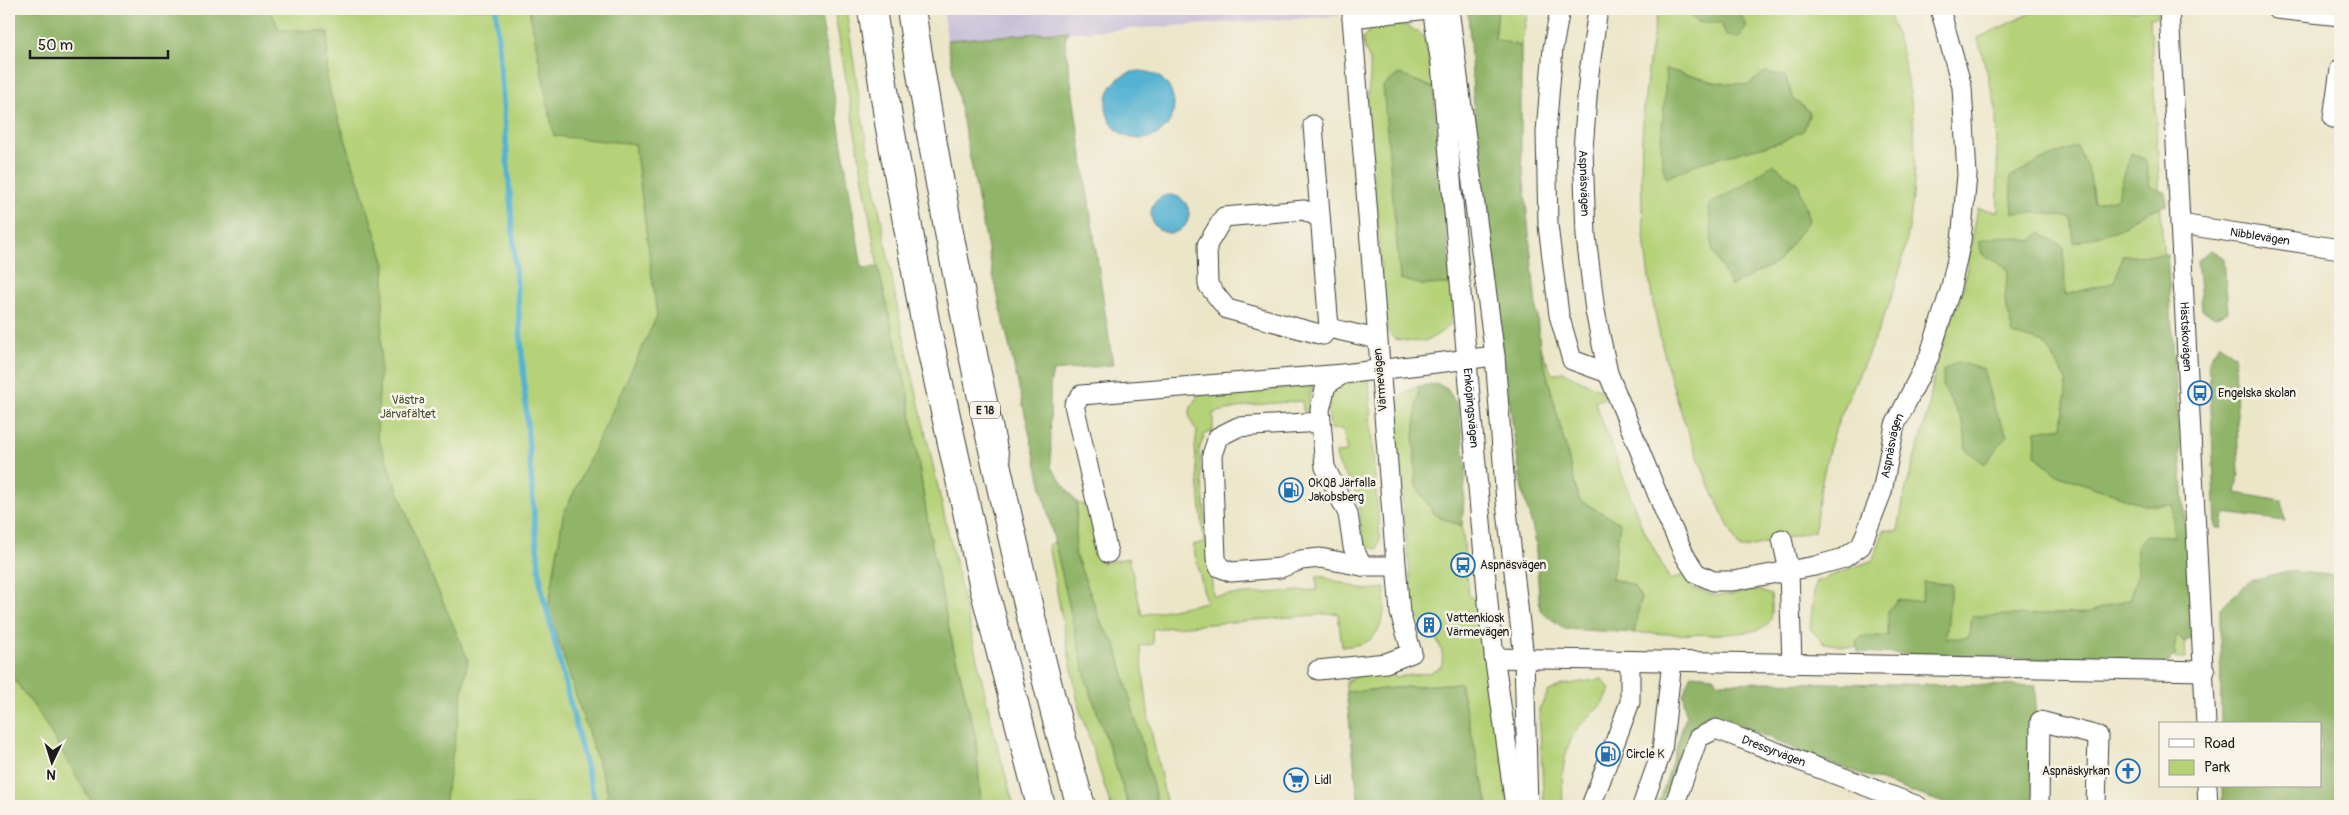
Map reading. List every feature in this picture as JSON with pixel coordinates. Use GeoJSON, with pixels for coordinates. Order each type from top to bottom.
{"type":"FeatureCollection","features":[{"type":"Feature","properties":{"kind":"highway"},"geometry":{"type":"LineString","coordinates":[[872,9],[888,117],[927,331],[984,588],[1041,806]]}},
{"type":"Feature","properties":{"kind":"highway","name":"E 18"},"geometry":{"type":"LineString","coordinates":[[911,9],[927,114],[964,314],[1022,582],[1081,806]]}},
{"type":"Feature","properties":{"kind":"street"},"geometry":{"type":"LineString","coordinates":[[1353,13],[1428,9]]}},
{"type":"Feature","properties":{"kind":"street","name":"Enköpingsvägen"},"geometry":{"type":"LineString","coordinates":[[1432,9],[1441,64],[1494,658],[1515,806]]}},
{"type":"Feature","properties":{"kind":"street"},"geometry":{"type":"LineString","coordinates":[[1449,9],[1495,356],[1506,502],[1524,658],[1528,806]]}},
{"type":"Feature","properties":{"kind":"street"},"geometry":{"type":"LineString","coordinates":[[1560,9],[1553,48],[1546,132],[1548,225],[1559,315],[1572,360],[1608,373]]}},
{"type":"Feature","properties":{"kind":"street","name":"Aspnäsvägen"},"geometry":{"type":"LineString","coordinates":[[1598,9],[1589,73],[1584,149],[1586,236],[1595,311],[1608,373],[1666,515],[1685,556],[1696,573],[1713,581],[1733,581],[1789,571],[1844,558],[1861,546],[1882,492],[1895,425],[1929,357],[1950,291],[1961,241],[1967,175],[1962,87],[1940,9]]}},
{"type":"Feature","properties":{"kind":"street","name":"Hästskovägen"},"geometry":{"type":"LineString","coordinates":[[2169,9],[2205,671],[2206,722]]}},
{"type":"Feature","properties":{"kind":"street"},"geometry":{"type":"LineString","coordinates":[[2276,9],[2340,16]]}},
{"type":"Feature","properties":{"kind":"street","name":"Värmevägen"},"geometry":{"type":"LineString","coordinates":[[1318,670],[1386,664],[1412,653],[1400,613],[1377,339],[1353,13]]}},
{"type":"Feature","properties":{"kind":"street"},"geometry":{"type":"LineString","coordinates":[[2333,118],[2340,69]]}},
{"type":"Feature","properties":{"kind":"street"},"geometry":{"type":"LineString","coordinates":[[1313,125],[1329,328],[1323,335],[1227,309],[1208,285],[1207,245],[1224,217],[1304,210],[1320,218]]}},
{"type":"Feature","properties":{"kind":"street","name":"Nibblevägen"},"geometry":{"type":"LineString","coordinates":[[2180,224],[2340,249]]}},
{"type":"Feature","properties":{"kind":"street"},"geometry":{"type":"LineString","coordinates":[[1329,328],[1377,339]]}},
{"type":"Feature","properties":{"kind":"street"},"geometry":{"type":"LineString","coordinates":[[1108,553],[1074,406],[1081,394],[1344,374],[1495,356]]}},
{"type":"Feature","properties":{"kind":"street"},"geometry":{"type":"LineString","coordinates":[[1344,374],[1326,385],[1320,410],[1325,467],[1348,514],[1353,547],[1362,566]]}},
{"type":"Feature","properties":{"kind":"street"},"geometry":{"type":"LineString","coordinates":[[1321,422],[1238,427],[1218,437],[1212,456],[1216,558],[1219,567],[1231,572],[1280,568],[1301,560],[1320,558],[1362,566],[1396,566]]}},
{"type":"Feature","properties":{"kind":"street"},"geometry":{"type":"LineString","coordinates":[[1782,539],[1789,571],[1792,664]]}},
{"type":"Feature","properties":{"kind":"street"},"geometry":{"type":"LineString","coordinates":[[1494,658],[2205,671]]}},
{"type":"Feature","properties":{"kind":"street"},"geometry":{"type":"LineString","coordinates":[[1591,806],[1630,702],[1630,660]]}},
{"type":"Feature","properties":{"kind":"street"},"geometry":{"type":"LineString","coordinates":[[1642,806],[1662,751],[1672,661]]}},
{"type":"Feature","properties":{"kind":"street"},"geometry":{"type":"LineString","coordinates":[[2039,806],[2040,721],[2098,736],[2096,806]]}},
{"type":"Feature","properties":{"kind":"street","name":"Dressyrvägen"},"geometry":{"type":"LineString","coordinates":[[1674,806],[1698,738],[1716,728],[1918,806]]}},
{"type":"Feature","properties":{"kind":"street"},"geometry":{"type":"LineString","coordinates":[[2207,788],[2208,806]]}},
{"type":"Feature","properties":{"kind":"shaded area"},"geometry":{"type":"Polygon","coordinates":[[[943,9],[1353,9],[1337,16],[947,40],[943,9]]]}},
{"type":"Feature","properties":{"kind":"green space","name":"Västra Järvafältet"},"geometry":{"type":"Polygon","coordinates":[[[9,9],[797,9],[964,806],[9,806],[9,9]]]}},
{"type":"Feature","properties":{"kind":"green space"},"geometry":{"type":"Polygon","coordinates":[[[9,9],[270,9],[279,29],[328,32],[327,82],[385,264],[377,435],[421,551],[468,659],[444,806],[94,806],[39,713],[9,673],[9,9]]]}},
{"type":"Feature","properties":{"kind":"green space"},"geometry":{"type":"Polygon","coordinates":[[[529,9],[820,9],[862,268],[878,267],[908,395],[929,530],[948,625],[976,739],[981,806],[602,806],[608,793],[548,610],[563,515],[657,316],[635,144],[554,136],[529,9]]]}},
{"type":"Feature","properties":{"kind":"green space"},"geometry":{"type":"Polygon","coordinates":[[[834,9],[846,9],[861,111],[899,316],[993,729],[1014,806],[981,806],[976,739],[948,625],[929,530],[908,395],[878,267],[834,9]]]}},
{"type":"Feature","properties":{"kind":"green space"},"geometry":{"type":"Polygon","coordinates":[[[1468,9],[1498,9],[1495,39],[1521,46],[1521,151],[1540,347],[1579,500],[1620,523],[1612,579],[1633,585],[1641,598],[1634,633],[1565,629],[1540,611],[1535,537],[1522,490],[1479,193],[1468,9]]]}},
{"type":"Feature","properties":{"kind":"green space"},"geometry":{"type":"Polygon","coordinates":[[[1498,9],[1528,9],[1521,46],[1495,40],[1498,9]]]}},
{"type":"Feature","properties":{"kind":"green space"},"geometry":{"type":"Polygon","coordinates":[[[1658,9],[1887,9],[1899,44],[1908,82],[1913,120],[1915,159],[1908,236],[1899,273],[1887,309],[1834,433],[1823,475],[1815,531],[1740,549],[1709,484],[1683,418],[1664,353],[1650,286],[1643,219],[1642,151],[1647,81],[1658,9]]]}},
{"type":"Feature","properties":{"kind":"green space"},"geometry":{"type":"Polygon","coordinates":[[[1680,9],[1738,9],[1747,26],[1739,38],[1726,36],[1721,23],[1700,23],[1680,9]]]}},
{"type":"Feature","properties":{"kind":"green space"},"geometry":{"type":"Polygon","coordinates":[[[2039,9],[2138,11],[2141,9],[2157,9],[2157,17],[2150,18],[2186,659],[1848,647],[1824,643],[1810,629],[1815,582],[1873,560],[1884,530],[1898,531],[1904,496],[1928,411],[1937,358],[1962,294],[1978,208],[1998,212],[1996,108],[1978,38],[2039,9]]]}},
{"type":"Feature","properties":{"kind":"green space"},"geometry":{"type":"Polygon","coordinates":[[[1398,24],[1410,27],[1424,37],[1434,88],[1399,74],[1422,285],[1451,284],[1453,305],[1451,324],[1437,335],[1419,341],[1394,339],[1386,328],[1367,99],[1370,63],[1363,41],[1363,37],[1373,28],[1398,24]]]}},
{"type":"Feature","properties":{"kind":"green space"},"geometry":{"type":"Polygon","coordinates":[[[1068,31],[1065,41],[1113,365],[1053,371],[1050,385],[1051,467],[1077,503],[1075,553],[1102,625],[1116,645],[1158,806],[1129,806],[1086,679],[993,275],[947,40],[1068,31]]]}},
{"type":"Feature","properties":{"kind":"green space"},"geometry":{"type":"Polygon","coordinates":[[[1665,69],[1715,82],[1748,85],[1765,72],[1785,76],[1794,100],[1810,112],[1804,130],[1781,142],[1699,163],[1666,178],[1661,151],[1665,69]]]}},
{"type":"Feature","properties":{"kind":"green space"},"geometry":{"type":"Polygon","coordinates":[[[1399,74],[1434,88],[1451,284],[1422,285],[1400,279],[1383,86],[1399,74]]]}},
{"type":"Feature","properties":{"kind":"green space"},"geometry":{"type":"Polygon","coordinates":[[[2077,146],[2090,175],[2094,203],[2117,198],[2131,153],[2146,160],[2150,187],[2165,192],[2166,205],[2139,215],[2120,229],[2074,243],[2071,218],[2046,213],[2013,213],[2010,177],[2039,161],[2077,146]]]}},
{"type":"Feature","properties":{"kind":"green space"},"geometry":{"type":"Polygon","coordinates":[[[1773,164],[1798,183],[1809,220],[1778,262],[1731,286],[1713,251],[1709,205],[1773,164]]]}},
{"type":"Feature","properties":{"kind":"green space"},"geometry":{"type":"Polygon","coordinates":[[[2040,233],[2064,247],[2065,295],[2115,282],[2122,256],[2167,255],[2193,638],[2183,642],[2177,635],[2174,650],[2176,655],[2167,665],[1858,652],[1856,641],[1863,636],[1888,636],[1888,611],[1898,599],[1922,602],[1923,582],[1952,584],[1946,638],[1968,638],[1972,616],[2087,613],[2131,598],[2138,570],[2136,545],[2147,535],[2174,536],[2172,505],[2144,505],[2056,474],[2035,455],[2036,431],[2062,427],[2067,380],[2044,343],[2013,334],[2005,300],[2008,269],[1982,254],[1979,241],[2001,236],[2031,241],[2040,233]]]}},
{"type":"Feature","properties":{"kind":"green space"},"geometry":{"type":"Polygon","coordinates":[[[2210,250],[2224,259],[2228,312],[2216,317],[2202,310],[2197,261],[2210,250]]]}},
{"type":"Feature","properties":{"kind":"green space"},"geometry":{"type":"Polygon","coordinates":[[[2219,343],[2235,357],[2239,475],[2236,493],[2282,501],[2285,521],[2224,513],[2222,528],[2216,528],[2209,361],[2219,343]]]}},
{"type":"Feature","properties":{"kind":"green space"},"geometry":{"type":"Polygon","coordinates":[[[1540,347],[1552,374],[1563,372],[1605,392],[1606,397],[1595,402],[1640,522],[1670,580],[1684,575],[1693,588],[1717,596],[1758,590],[1771,595],[1772,608],[1768,624],[1754,631],[1739,633],[1634,633],[1641,598],[1633,585],[1612,579],[1620,523],[1579,500],[1540,347]]]}},
{"type":"Feature","properties":{"kind":"green space"},"geometry":{"type":"Polygon","coordinates":[[[1957,362],[1983,369],[1993,406],[2007,435],[1985,464],[1966,450],[1964,425],[1943,387],[1943,370],[1957,362]]]}},
{"type":"Feature","properties":{"kind":"green space"},"geometry":{"type":"Polygon","coordinates":[[[1369,379],[1371,432],[1380,537],[1377,549],[1366,546],[1361,528],[1356,493],[1339,466],[1337,459],[1336,453],[1347,452],[1343,429],[1330,429],[1328,411],[1330,395],[1342,385],[1369,379]]]}},
{"type":"Feature","properties":{"kind":"green space"},"geometry":{"type":"Polygon","coordinates":[[[1438,384],[1447,389],[1458,406],[1466,467],[1462,526],[1436,516],[1416,486],[1414,437],[1419,386],[1438,384]]]}},
{"type":"Feature","properties":{"kind":"green space"},"geometry":{"type":"Polygon","coordinates":[[[1313,386],[1309,398],[1309,414],[1304,415],[1302,401],[1252,405],[1213,413],[1213,431],[1205,434],[1199,450],[1213,596],[1317,590],[1317,575],[1365,590],[1385,588],[1383,618],[1372,638],[1357,645],[1342,647],[1338,613],[1152,629],[1153,644],[1140,646],[1149,720],[1167,806],[1158,806],[1116,645],[1102,625],[1075,553],[1077,503],[1089,506],[1102,563],[1129,558],[1142,615],[1206,602],[1193,545],[1204,542],[1195,448],[1197,431],[1191,421],[1191,408],[1199,394],[1313,386]]]}},
{"type":"Feature","properties":{"kind":"green space"},"geometry":{"type":"Polygon","coordinates":[[[1419,386],[1414,437],[1416,486],[1436,516],[1462,526],[1469,596],[1481,601],[1509,806],[1488,806],[1460,683],[1346,692],[1346,682],[1359,675],[1392,669],[1394,677],[1428,673],[1441,667],[1442,658],[1438,642],[1408,609],[1411,585],[1393,412],[1402,396],[1409,390],[1419,386]]]}},
{"type":"Feature","properties":{"kind":"green space"},"geometry":{"type":"Polygon","coordinates":[[[1055,542],[1086,679],[1129,806],[1111,806],[1079,707],[1048,545],[1055,542]]]}},
{"type":"Feature","properties":{"kind":"green space"},"geometry":{"type":"Polygon","coordinates":[[[2288,571],[2340,576],[2340,806],[2222,806],[2222,788],[2322,788],[2322,722],[2221,722],[2220,608],[2251,580],[2288,571]]]}},
{"type":"Feature","properties":{"kind":"green space"},"geometry":{"type":"Polygon","coordinates":[[[1691,674],[1713,676],[1720,683],[2036,686],[2033,806],[1952,806],[1808,755],[1710,712],[1687,744],[1667,806],[1650,806],[1661,798],[1686,716],[1683,695],[1691,674]]]}},
{"type":"Feature","properties":{"kind":"green space"},"geometry":{"type":"Polygon","coordinates":[[[1602,679],[1610,689],[1607,696],[1599,708],[1578,728],[1567,752],[1563,779],[1563,806],[1544,806],[1539,709],[1549,691],[1562,685],[1602,679]]]}},
{"type":"Feature","properties":{"kind":"green space"},"geometry":{"type":"Polygon","coordinates":[[[1460,683],[1488,806],[1359,806],[1346,692],[1460,683]]]}},
{"type":"Feature","properties":{"kind":"water"},"geometry":{"type":"Polygon","coordinates":[[[1133,71],[1147,71],[1159,76],[1169,86],[1174,98],[1174,112],[1169,124],[1159,134],[1147,139],[1133,139],[1121,134],[1111,124],[1106,112],[1106,98],[1111,86],[1121,76],[1133,71]]]}},
{"type":"Feature","properties":{"kind":"water"},"geometry":{"type":"Polygon","coordinates":[[[1170,195],[1177,196],[1183,201],[1188,207],[1188,221],[1183,227],[1177,232],[1170,233],[1163,232],[1157,227],[1152,221],[1151,214],[1152,207],[1157,201],[1163,196],[1170,195]]]}},
{"type":"Feature","properties":{"kind":"waterway"},"geometry":{"type":"LineString","coordinates":[[496,9],[541,587],[596,806]]}},
{"type":"Feature","properties":{"kind":"place","name":"Engelska skolan"},"geometry":{"type":"Point","coordinates":[2200,393]}},
{"type":"Feature","properties":{"kind":"place","name":"OKQ8 Järfalla Jakobsberg"},"geometry":{"type":"Point","coordinates":[1291,490]}},
{"type":"Feature","properties":{"kind":"place","name":"Aspnäsvägen"},"geometry":{"type":"Point","coordinates":[1463,565]}},
{"type":"Feature","properties":{"kind":"place","name":"Vattenkiosk Värmevägen"},"geometry":{"type":"Point","coordinates":[1429,625]}},
{"type":"Feature","properties":{"kind":"place","name":"Circle K"},"geometry":{"type":"Point","coordinates":[1608,754]}},
{"type":"Feature","properties":{"kind":"place","name":"Aspnäskyrkan"},"geometry":{"type":"Point","coordinates":[2128,771]}},
{"type":"Feature","properties":{"kind":"place","name":"Lidl"},"geometry":{"type":"Point","coordinates":[1296,780]}}]}
